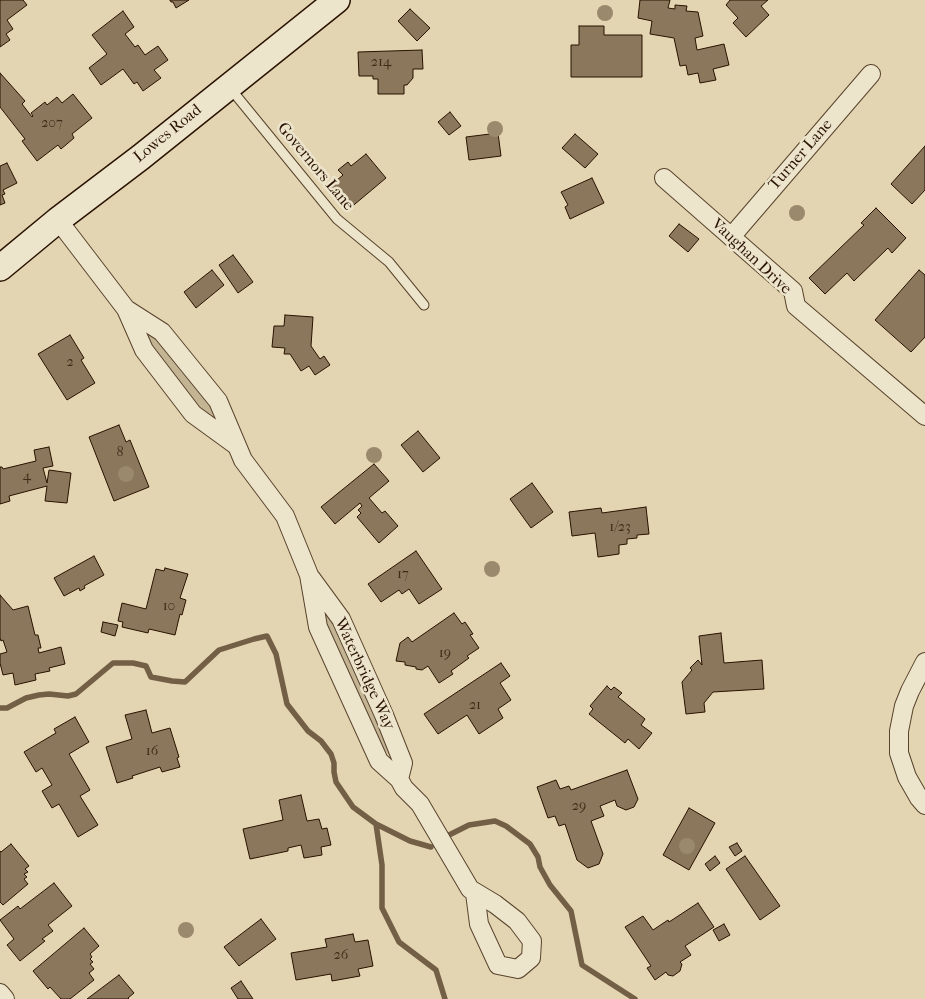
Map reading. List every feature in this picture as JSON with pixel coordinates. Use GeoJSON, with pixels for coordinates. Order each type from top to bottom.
{"type":"FeatureCollection","features":[{"type":"Feature","properties":{"kind":"main road","name":"Lowes Road"},"geometry":{"type":"LineString","coordinates":[[0,268],[337,0]]}},
{"type":"Feature","properties":{"kind":"street","name":"Turner Lane"},"geometry":{"type":"LineString","coordinates":[[731,237],[871,74]]}},
{"type":"Feature","properties":{"kind":"street","name":"Vaughan Drive"},"geometry":{"type":"LineString","coordinates":[[664,178],[793,291],[796,306],[925,416]]}},
{"type":"Feature","properties":{"kind":"street","name":"Waterbridge Way"},"geometry":{"type":"LineString","coordinates":[[58,220],[126,309],[144,350],[193,414],[237,446]]}},
{"type":"Feature","properties":{"kind":"street","name":"Waterbridge Way"},"geometry":{"type":"LineString","coordinates":[[126,309],[162,332],[218,401],[243,460],[285,516],[309,575],[318,627],[379,761],[399,779],[404,788],[420,804],[470,888],[475,893]]}},
{"type":"Feature","properties":{"kind":"street","name":"Waterbridge Way"},"geometry":{"type":"LineString","coordinates":[[309,575],[341,619],[384,714],[403,763],[399,779]]}},
{"type":"Feature","properties":{"kind":"street"},"geometry":{"type":"LineString","coordinates":[[925,662],[904,706],[899,731],[899,753],[907,777],[925,805]]}},
{"type":"Feature","properties":{"kind":"street"},"geometry":{"type":"LineString","coordinates":[[0,993],[5,999]]}},
{"type":"Feature","properties":{"kind":"lane","name":"Governors Lane"},"geometry":{"type":"LineString","coordinates":[[228,86],[337,219],[389,262],[424,305]]}},
{"type":"Feature","properties":{"kind":"shaded area"},"geometry":{"type":"Polygon","coordinates":[[[125,309],[162,332],[217,400],[237,446],[193,414],[125,309]]]}},
{"type":"Feature","properties":{"kind":"shaded area"},"geometry":{"type":"Polygon","coordinates":[[[309,574],[340,618],[397,764],[362,725],[317,625],[309,574]]]}},
{"type":"Feature","properties":{"kind":"building"},"geometry":{"type":"Polygon","coordinates":[[[0,0],[23,0],[27,5],[7,20],[13,29],[6,34],[10,40],[0,47],[0,0]]]}},
{"type":"Feature","properties":{"kind":"building"},"geometry":{"type":"Polygon","coordinates":[[[170,0],[189,0],[176,8],[170,0]]]}},
{"type":"Feature","properties":{"kind":"building"},"geometry":{"type":"Polygon","coordinates":[[[640,0],[670,0],[668,8],[675,9],[675,5],[687,6],[686,11],[698,12],[703,36],[695,38],[697,50],[724,44],[729,65],[713,69],[716,80],[700,83],[698,73],[688,75],[686,65],[680,66],[674,38],[650,34],[652,21],[638,18],[640,0]]]}},
{"type":"Feature","properties":{"kind":"building"},"geometry":{"type":"Polygon","coordinates":[[[730,0],[768,0],[761,6],[769,15],[746,37],[733,23],[738,18],[726,5],[730,0]]]}},
{"type":"Feature","properties":{"kind":"building"},"geometry":{"type":"Polygon","coordinates":[[[410,9],[430,28],[417,41],[398,21],[410,9]]]}},
{"type":"Feature","properties":{"kind":"building"},"geometry":{"type":"Polygon","coordinates":[[[123,11],[134,27],[125,34],[135,47],[138,45],[145,55],[158,46],[168,60],[154,70],[161,78],[143,91],[137,82],[134,84],[123,69],[101,85],[89,68],[107,54],[92,35],[123,11]]]}},
{"type":"Feature","properties":{"kind":"building"},"geometry":{"type":"Polygon","coordinates":[[[579,26],[604,26],[604,35],[642,35],[642,77],[571,77],[571,45],[579,45],[579,26]]]}},
{"type":"Feature","properties":{"kind":"building"},"geometry":{"type":"Polygon","coordinates":[[[422,50],[423,69],[413,69],[413,78],[407,85],[404,85],[404,94],[378,94],[378,79],[373,79],[373,76],[359,76],[358,52],[422,50]]]}},
{"type":"Feature","properties":{"kind":"building"},"geometry":{"type":"Polygon","coordinates":[[[0,73],[25,101],[22,104],[32,117],[31,113],[45,102],[47,105],[57,97],[62,103],[73,94],[92,118],[72,134],[74,138],[61,149],[58,145],[37,161],[22,141],[25,139],[0,107],[0,73]]]}},
{"type":"Feature","properties":{"kind":"building"},"geometry":{"type":"Polygon","coordinates":[[[450,112],[461,126],[449,135],[438,122],[450,112]]]}},
{"type":"Feature","properties":{"kind":"building"},"geometry":{"type":"Polygon","coordinates":[[[498,133],[501,156],[469,160],[466,137],[498,133]]]}},
{"type":"Feature","properties":{"kind":"building"},"geometry":{"type":"Polygon","coordinates":[[[575,134],[598,154],[585,168],[562,148],[575,134]]]}},
{"type":"Feature","properties":{"kind":"building"},"geometry":{"type":"Polygon","coordinates":[[[925,146],[925,190],[912,204],[891,184],[925,146]]]}},
{"type":"Feature","properties":{"kind":"building"},"geometry":{"type":"Polygon","coordinates":[[[366,154],[386,178],[349,209],[330,186],[343,175],[338,170],[348,162],[351,166],[366,154]]]}},
{"type":"Feature","properties":{"kind":"building"},"geometry":{"type":"Polygon","coordinates":[[[7,163],[17,183],[3,190],[5,194],[2,195],[5,203],[0,205],[0,166],[7,163]]]}},
{"type":"Feature","properties":{"kind":"building"},"geometry":{"type":"Polygon","coordinates":[[[592,178],[604,203],[570,219],[565,207],[568,205],[561,192],[592,178]]]}},
{"type":"Feature","properties":{"kind":"building"},"geometry":{"type":"Polygon","coordinates":[[[876,208],[906,238],[892,253],[888,248],[854,281],[847,273],[825,294],[809,278],[864,225],[861,223],[876,208]]]}},
{"type":"Feature","properties":{"kind":"building"},"geometry":{"type":"Polygon","coordinates":[[[679,224],[699,239],[688,252],[669,236],[679,224]]]}},
{"type":"Feature","properties":{"kind":"building"},"geometry":{"type":"Polygon","coordinates":[[[233,255],[253,282],[238,293],[219,265],[233,255]]]}},
{"type":"Feature","properties":{"kind":"building"},"geometry":{"type":"Polygon","coordinates":[[[212,270],[224,285],[196,308],[184,292],[212,270]]]}},
{"type":"Feature","properties":{"kind":"building"},"geometry":{"type":"Polygon","coordinates":[[[919,270],[925,275],[925,337],[911,352],[875,320],[919,270]]]}},
{"type":"Feature","properties":{"kind":"building"},"geometry":{"type":"Polygon","coordinates":[[[285,315],[313,317],[311,346],[320,359],[324,356],[330,365],[315,375],[309,366],[301,371],[290,354],[284,354],[285,348],[272,347],[274,326],[284,326],[285,315]]]}},
{"type":"Feature","properties":{"kind":"building"},"geometry":{"type":"Polygon","coordinates":[[[70,335],[84,358],[81,360],[95,383],[67,400],[38,354],[70,335]]]}},
{"type":"Feature","properties":{"kind":"building"},"geometry":{"type":"Polygon","coordinates":[[[119,425],[126,442],[130,440],[149,487],[114,501],[89,437],[119,425]]]}},
{"type":"Feature","properties":{"kind":"building"},"geometry":{"type":"Polygon","coordinates":[[[418,431],[440,458],[423,472],[401,445],[418,431]]]}},
{"type":"Feature","properties":{"kind":"building"},"geometry":{"type":"Polygon","coordinates":[[[49,447],[53,466],[43,468],[47,483],[49,470],[71,473],[67,503],[45,501],[47,486],[9,496],[10,501],[0,504],[0,467],[3,469],[36,461],[34,450],[49,447]]]}},
{"type":"Feature","properties":{"kind":"building"},"geometry":{"type":"Polygon","coordinates":[[[374,464],[389,481],[369,498],[382,513],[385,511],[398,526],[379,543],[357,517],[361,513],[358,510],[362,506],[360,503],[335,524],[321,507],[374,464]]]}},
{"type":"Feature","properties":{"kind":"building"},"geometry":{"type":"Polygon","coordinates":[[[532,483],[553,512],[531,528],[510,499],[532,483]]]}},
{"type":"Feature","properties":{"kind":"building"},"geometry":{"type":"Polygon","coordinates":[[[646,507],[649,534],[637,535],[637,538],[627,539],[627,544],[619,545],[619,554],[598,557],[595,533],[572,536],[569,512],[601,508],[602,513],[646,507]]]}},
{"type":"Feature","properties":{"kind":"building"},"geometry":{"type":"Polygon","coordinates":[[[416,551],[442,589],[419,604],[409,589],[402,594],[399,590],[381,602],[368,584],[416,551]]]}},
{"type":"Feature","properties":{"kind":"building"},"geometry":{"type":"Polygon","coordinates":[[[94,556],[104,575],[84,586],[85,588],[80,591],[79,588],[64,596],[54,578],[94,556]]]}},
{"type":"Feature","properties":{"kind":"building"},"geometry":{"type":"Polygon","coordinates":[[[165,568],[188,574],[180,598],[186,600],[182,615],[180,614],[175,635],[149,629],[148,633],[122,627],[123,622],[118,621],[122,603],[146,609],[156,569],[164,571],[165,568]]]}},
{"type":"Feature","properties":{"kind":"building"},"geometry":{"type":"Polygon","coordinates":[[[0,595],[13,610],[28,606],[35,635],[38,635],[41,648],[38,648],[39,653],[61,647],[65,664],[49,668],[50,671],[35,674],[36,680],[15,685],[13,673],[3,675],[0,654],[7,652],[3,640],[1,641],[0,638],[0,595]]]}},
{"type":"Feature","properties":{"kind":"building"},"geometry":{"type":"Polygon","coordinates":[[[454,613],[462,624],[465,622],[473,634],[470,635],[479,648],[451,671],[453,674],[439,683],[428,666],[422,670],[405,665],[405,662],[396,661],[400,643],[408,637],[412,642],[454,613]]]}},
{"type":"Feature","properties":{"kind":"building"},"geometry":{"type":"Polygon","coordinates":[[[103,622],[118,625],[115,636],[101,632],[103,622]]]}},
{"type":"Feature","properties":{"kind":"building"},"geometry":{"type":"Polygon","coordinates":[[[721,633],[724,663],[762,660],[764,689],[713,692],[704,703],[705,712],[686,714],[682,682],[692,670],[690,668],[698,660],[702,665],[699,636],[721,633]]]}},
{"type":"Feature","properties":{"kind":"building"},"geometry":{"type":"Polygon","coordinates":[[[501,663],[510,676],[500,683],[511,700],[498,709],[503,718],[479,734],[467,715],[438,734],[424,714],[501,663]]]}},
{"type":"Feature","properties":{"kind":"building"},"geometry":{"type":"Polygon","coordinates":[[[607,686],[611,690],[614,687],[622,693],[618,697],[645,719],[641,725],[652,733],[639,749],[628,739],[625,743],[589,714],[593,709],[590,706],[607,686]]]}},
{"type":"Feature","properties":{"kind":"building"},"geometry":{"type":"Polygon","coordinates":[[[146,710],[152,733],[170,728],[179,757],[177,758],[180,767],[162,772],[160,767],[117,783],[106,747],[132,739],[125,715],[146,710]]]}},
{"type":"Feature","properties":{"kind":"building"},"geometry":{"type":"Polygon","coordinates":[[[75,717],[89,742],[69,754],[90,790],[80,796],[98,825],[78,837],[59,804],[52,808],[42,791],[52,785],[42,768],[36,772],[24,752],[56,733],[54,729],[75,717]]]}},
{"type":"Feature","properties":{"kind":"building"},"geometry":{"type":"Polygon","coordinates":[[[627,770],[638,799],[634,807],[626,810],[617,806],[615,800],[600,806],[604,816],[591,821],[603,854],[599,864],[588,868],[577,860],[565,824],[559,826],[555,816],[548,818],[537,787],[556,780],[560,789],[569,786],[571,790],[627,770]]]}},
{"type":"Feature","properties":{"kind":"building"},"geometry":{"type":"Polygon","coordinates":[[[301,795],[307,821],[319,819],[322,829],[327,828],[331,845],[321,847],[322,855],[304,858],[301,845],[288,848],[288,851],[250,859],[243,829],[283,820],[279,800],[301,795]]]}},
{"type":"Feature","properties":{"kind":"building"},"geometry":{"type":"Polygon","coordinates":[[[689,808],[715,823],[689,870],[663,855],[689,808]]]}},
{"type":"Feature","properties":{"kind":"building"},"geometry":{"type":"Polygon","coordinates":[[[737,843],[742,851],[735,856],[729,847],[737,843]]]}},
{"type":"Feature","properties":{"kind":"building"},"geometry":{"type":"Polygon","coordinates":[[[11,844],[29,866],[25,869],[28,872],[24,874],[27,877],[24,879],[28,884],[3,905],[0,902],[0,851],[11,844]]]}},
{"type":"Feature","properties":{"kind":"building"},"geometry":{"type":"Polygon","coordinates":[[[715,856],[720,863],[710,871],[705,864],[715,856]]]}},
{"type":"Feature","properties":{"kind":"building"},"geometry":{"type":"Polygon","coordinates":[[[745,856],[780,906],[760,920],[726,869],[745,856]]]}},
{"type":"Feature","properties":{"kind":"building"},"geometry":{"type":"Polygon","coordinates":[[[54,883],[72,906],[48,925],[53,931],[42,939],[45,941],[20,961],[7,945],[14,939],[0,920],[18,906],[20,909],[54,883]]]}},
{"type":"Feature","properties":{"kind":"building"},"geometry":{"type":"Polygon","coordinates":[[[698,903],[714,927],[685,946],[691,955],[680,962],[682,964],[680,971],[673,976],[668,975],[666,972],[655,980],[647,968],[651,966],[625,927],[643,916],[653,930],[698,903]]]}},
{"type":"Feature","properties":{"kind":"building"},"geometry":{"type":"Polygon","coordinates":[[[261,919],[276,939],[239,966],[224,947],[261,919]]]}},
{"type":"Feature","properties":{"kind":"building"},"geometry":{"type":"Polygon","coordinates":[[[724,924],[730,935],[719,941],[713,930],[724,924]]]}},
{"type":"Feature","properties":{"kind":"building"},"geometry":{"type":"Polygon","coordinates":[[[84,928],[99,946],[90,954],[92,957],[90,959],[93,962],[90,964],[94,969],[89,973],[94,980],[70,999],[61,999],[50,987],[48,989],[33,971],[84,928]]]}},
{"type":"Feature","properties":{"kind":"building"},"geometry":{"type":"Polygon","coordinates":[[[353,934],[355,942],[368,940],[373,966],[358,969],[360,976],[332,981],[331,974],[296,980],[291,953],[327,947],[325,939],[353,934]]]}},
{"type":"Feature","properties":{"kind":"building"},"geometry":{"type":"Polygon","coordinates":[[[119,975],[134,993],[129,999],[87,999],[119,975]]]}},
{"type":"Feature","properties":{"kind":"building"},"geometry":{"type":"Polygon","coordinates":[[[241,981],[253,999],[238,999],[231,988],[241,981]]]}},
{"type":"Feature","properties":{"kind":"waterway"},"geometry":{"type":"LineString","coordinates":[[0,708],[7,708],[26,698],[39,695],[68,696],[76,694],[113,663],[133,663],[146,666],[151,677],[185,682],[219,650],[267,636],[276,654],[287,704],[308,731],[321,741],[331,754],[336,782],[353,807],[376,824],[410,841],[431,847]]}},
{"type":"Feature","properties":{"kind":"waterway"},"geometry":{"type":"LineString","coordinates":[[449,835],[469,825],[495,821],[506,826],[530,844],[550,885],[571,911],[582,965],[635,999]]}},
{"type":"Feature","properties":{"kind":"waterway"},"geometry":{"type":"LineString","coordinates":[[376,824],[382,865],[382,908],[399,942],[436,970],[445,999]]}}]}
